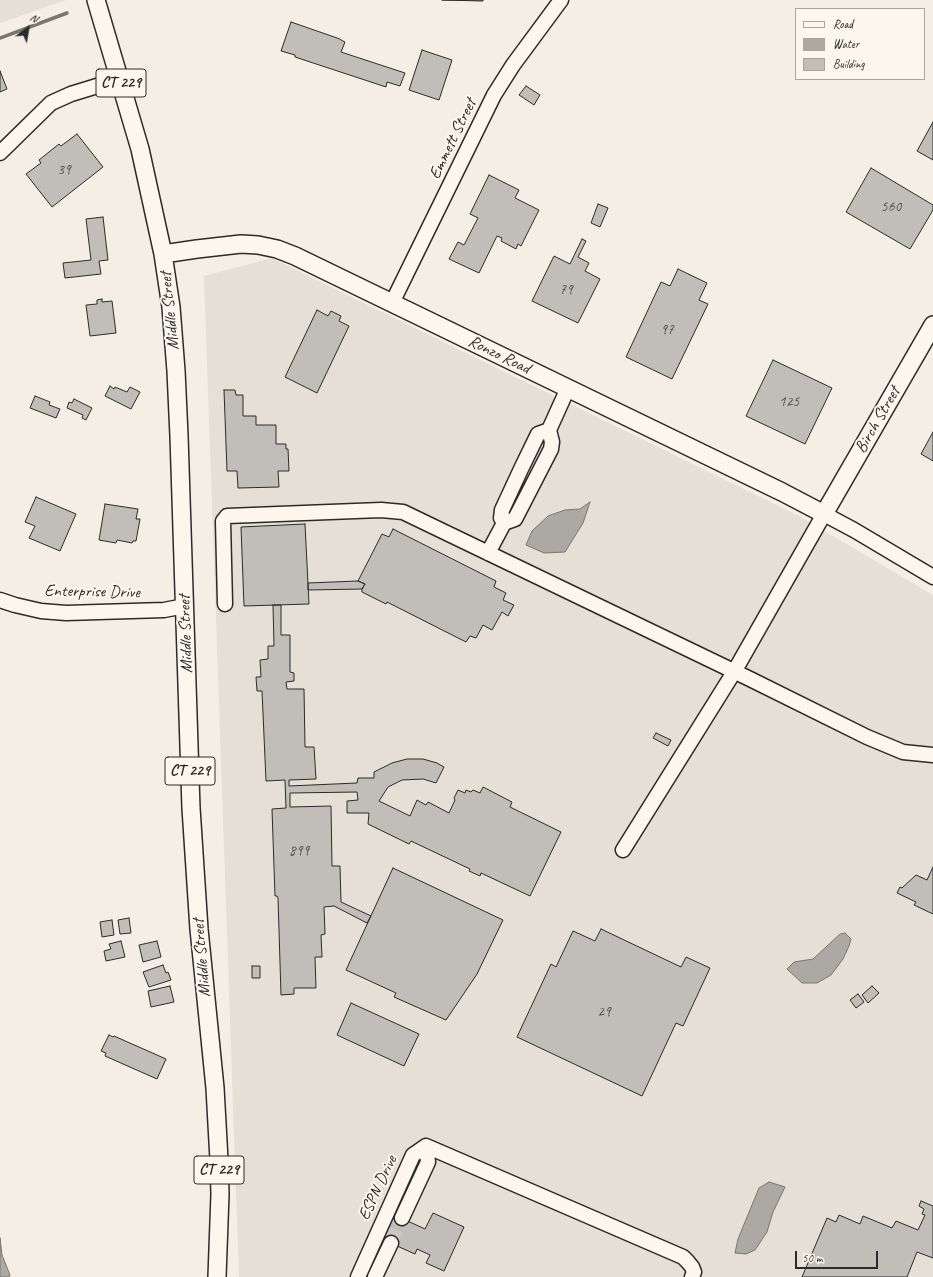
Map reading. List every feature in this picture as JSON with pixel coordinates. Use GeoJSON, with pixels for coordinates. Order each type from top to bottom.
{"type":"FeatureCollection","features":[{"type":"Feature","properties":{"kind":"main road","name":"Middle Street"},"geometry":{"type":"LineString","coordinates":[[96,0],[140,149],[163,254],[171,307],[176,371],[190,774],[195,868],[202,962],[215,1088],[219,1160],[220,1194],[217,1277]]}},
{"type":"Feature","properties":{"kind":"main road","name":"Ronzo Road"},"geometry":{"type":"LineString","coordinates":[[163,254],[241,244],[258,245],[295,256],[794,497],[824,514]]}},
{"type":"Feature","properties":{"kind":"main road","name":"Birch Street"},"geometry":{"type":"LineString","coordinates":[[824,514],[933,325]]}},
{"type":"Feature","properties":{"kind":"street","name":"Emmett Street"},"geometry":{"type":"LineString","coordinates":[[392,303],[494,95],[513,65],[561,0]]}},
{"type":"Feature","properties":{"kind":"street"},"geometry":{"type":"LineString","coordinates":[[0,153],[51,103],[71,94],[120,79]]}},
{"type":"Feature","properties":{"kind":"street"},"geometry":{"type":"LineString","coordinates":[[488,553],[504,523],[502,518],[502,510],[521,469],[538,434],[549,430],[568,388]]}},
{"type":"Feature","properties":{"kind":"street"},"geometry":{"type":"LineString","coordinates":[[225,604],[223,521],[227,516],[381,510],[403,512],[892,748],[916,754],[933,755]]}},
{"type":"Feature","properties":{"kind":"street"},"geometry":{"type":"LineString","coordinates":[[623,850],[734,672],[824,514],[933,577]]}},
{"type":"Feature","properties":{"kind":"street","name":"Enterprise Drive"},"geometry":{"type":"LineString","coordinates":[[0,600],[41,611],[66,614],[164,610],[185,606]]}},
{"type":"Feature","properties":{"kind":"street"},"geometry":{"type":"LineString","coordinates":[[426,1146],[682,1257],[692,1267],[694,1272],[692,1277]]}},
{"type":"Feature","properties":{"kind":"street","name":"ESPN Drive"},"geometry":{"type":"LineString","coordinates":[[358,1277],[414,1155],[426,1146],[428,1162],[402,1218]]}},
{"type":"Feature","properties":{"kind":"street"},"geometry":{"type":"LineString","coordinates":[[375,1277],[391,1243]]}},
{"type":"Feature","properties":{"kind":"shaded area"},"geometry":{"type":"Polygon","coordinates":[[[0,0],[66,0],[0,23],[0,0]]]}},
{"type":"Feature","properties":{"kind":"shaded area"},"geometry":{"type":"Polygon","coordinates":[[[272,258],[799,516],[933,595],[933,1277],[239,1277],[204,276],[272,258]]]}},
{"type":"Feature","properties":{"kind":"water"},"geometry":{"type":"Polygon","coordinates":[[[590,502],[583,523],[565,552],[544,553],[526,545],[532,531],[548,516],[565,510],[580,509],[590,502]]]}},
{"type":"Feature","properties":{"kind":"water"},"geometry":{"type":"Polygon","coordinates":[[[845,933],[851,939],[849,946],[843,959],[831,975],[817,983],[802,983],[787,969],[794,962],[813,959],[840,934],[845,933]]]}},
{"type":"Feature","properties":{"kind":"water"},"geometry":{"type":"Polygon","coordinates":[[[769,1182],[785,1187],[773,1212],[767,1232],[755,1250],[746,1254],[735,1253],[738,1239],[759,1188],[769,1182]]]}},
{"type":"Feature","properties":{"kind":"water"},"geometry":{"type":"Polygon","coordinates":[[[0,1238],[2,1255],[10,1275],[9,1277],[0,1277],[0,1238]]]}},
{"type":"Feature","properties":{"kind":"building"},"geometry":{"type":"Polygon","coordinates":[[[442,0],[483,0],[483,1],[442,0]]]}},
{"type":"Feature","properties":{"kind":"building"},"geometry":{"type":"Polygon","coordinates":[[[291,22],[345,42],[341,52],[405,73],[400,86],[387,82],[386,87],[281,51],[291,22]]]}},
{"type":"Feature","properties":{"kind":"building"},"geometry":{"type":"Polygon","coordinates":[[[422,50],[452,60],[439,100],[409,90],[422,50]]]}},
{"type":"Feature","properties":{"kind":"building"},"geometry":{"type":"Polygon","coordinates":[[[0,71],[7,89],[0,92],[0,71]]]}},
{"type":"Feature","properties":{"kind":"building"},"geometry":{"type":"Polygon","coordinates":[[[526,86],[540,95],[534,105],[519,95],[526,86]]]}},
{"type":"Feature","properties":{"kind":"building"},"geometry":{"type":"Polygon","coordinates":[[[933,122],[933,160],[917,151],[933,122]]]}},
{"type":"Feature","properties":{"kind":"building"},"geometry":{"type":"Polygon","coordinates":[[[77,134],[103,167],[52,207],[26,174],[41,163],[39,160],[59,144],[61,146],[77,134]]]}},
{"type":"Feature","properties":{"kind":"building"},"geometry":{"type":"Polygon","coordinates":[[[871,168],[933,205],[933,210],[910,249],[846,212],[871,168]]]}},
{"type":"Feature","properties":{"kind":"building"},"geometry":{"type":"Polygon","coordinates":[[[489,175],[519,190],[515,198],[539,210],[521,246],[518,244],[516,249],[501,241],[502,238],[497,236],[479,273],[449,259],[458,242],[464,245],[478,218],[470,214],[489,175]]]}},
{"type":"Feature","properties":{"kind":"building"},"geometry":{"type":"Polygon","coordinates":[[[598,204],[608,208],[600,227],[591,223],[598,204]]]}},
{"type":"Feature","properties":{"kind":"building"},"geometry":{"type":"Polygon","coordinates":[[[103,217],[108,260],[99,261],[101,274],[65,278],[63,263],[91,260],[86,219],[103,217]]]}},
{"type":"Feature","properties":{"kind":"building"},"geometry":{"type":"Polygon","coordinates":[[[582,239],[586,241],[578,257],[589,263],[585,271],[600,279],[578,323],[532,301],[554,256],[570,264],[582,239]]]}},
{"type":"Feature","properties":{"kind":"building"},"geometry":{"type":"Polygon","coordinates":[[[678,269],[707,283],[699,300],[708,304],[672,379],[626,357],[661,282],[670,286],[678,269]]]}},
{"type":"Feature","properties":{"kind":"building"},"geometry":{"type":"Polygon","coordinates":[[[102,299],[102,302],[112,301],[116,333],[90,336],[86,305],[97,304],[97,300],[102,299]]]}},
{"type":"Feature","properties":{"kind":"building"},"geometry":{"type":"Polygon","coordinates":[[[317,310],[328,316],[331,311],[341,316],[339,321],[349,326],[317,393],[285,377],[317,310]]]}},
{"type":"Feature","properties":{"kind":"building"},"geometry":{"type":"Polygon","coordinates":[[[773,360],[832,388],[805,444],[746,416],[773,360]]]}},
{"type":"Feature","properties":{"kind":"building"},"geometry":{"type":"Polygon","coordinates":[[[110,386],[114,389],[115,387],[127,392],[130,387],[140,392],[131,409],[105,396],[110,386]]]}},
{"type":"Feature","properties":{"kind":"building"},"geometry":{"type":"Polygon","coordinates":[[[224,390],[235,390],[236,395],[243,395],[243,416],[256,416],[256,425],[276,425],[276,444],[286,444],[286,449],[288,449],[289,471],[278,471],[279,487],[238,488],[237,471],[227,471],[224,390]]]}},
{"type":"Feature","properties":{"kind":"building"},"geometry":{"type":"Polygon","coordinates":[[[35,396],[50,402],[49,405],[60,409],[56,418],[30,408],[35,396]]]}},
{"type":"Feature","properties":{"kind":"building"},"geometry":{"type":"Polygon","coordinates":[[[74,399],[92,408],[86,420],[82,418],[83,415],[67,408],[69,402],[72,403],[74,399]]]}},
{"type":"Feature","properties":{"kind":"building"},"geometry":{"type":"Polygon","coordinates":[[[933,432],[933,461],[921,454],[933,432]]]}},
{"type":"Feature","properties":{"kind":"building"},"geometry":{"type":"Polygon","coordinates":[[[36,497],[76,514],[60,551],[29,538],[35,526],[25,522],[36,497]]]}},
{"type":"Feature","properties":{"kind":"building"},"geometry":{"type":"Polygon","coordinates":[[[105,504],[138,509],[136,519],[140,519],[136,541],[133,541],[132,543],[117,540],[116,543],[99,540],[105,504]]]}},
{"type":"Feature","properties":{"kind":"building"},"geometry":{"type":"Polygon","coordinates":[[[305,524],[309,604],[244,606],[241,527],[305,524]]]}},
{"type":"Feature","properties":{"kind":"building"},"geometry":{"type":"Polygon","coordinates":[[[393,529],[496,581],[494,587],[506,593],[503,600],[514,605],[508,616],[502,612],[492,630],[483,625],[476,638],[470,636],[466,642],[387,602],[386,604],[362,592],[365,584],[358,581],[382,534],[389,537],[393,529]]]}},
{"type":"Feature","properties":{"kind":"building"},"geometry":{"type":"Polygon","coordinates":[[[358,581],[365,584],[362,589],[308,590],[308,583],[358,581]]]}},
{"type":"Feature","properties":{"kind":"building"},"geometry":{"type":"Polygon","coordinates":[[[273,605],[281,605],[281,635],[290,635],[290,672],[294,673],[294,681],[286,682],[287,689],[304,689],[305,747],[314,747],[316,779],[289,780],[289,786],[357,783],[358,778],[374,778],[374,772],[392,763],[407,759],[423,759],[437,763],[444,767],[436,783],[423,779],[402,780],[388,787],[379,801],[410,816],[417,800],[426,805],[428,802],[449,813],[458,790],[465,793],[466,790],[471,792],[473,790],[480,793],[483,787],[512,802],[510,807],[561,832],[530,896],[481,873],[480,876],[469,871],[470,869],[411,841],[409,844],[368,824],[369,813],[347,813],[347,801],[358,800],[357,792],[290,793],[290,807],[331,806],[332,866],[340,866],[341,902],[371,916],[367,923],[334,906],[324,907],[325,934],[321,935],[322,957],[315,957],[316,988],[294,988],[294,994],[281,995],[278,898],[275,896],[272,809],[286,808],[285,780],[266,781],[262,691],[257,691],[256,677],[261,677],[260,660],[268,659],[268,646],[274,646],[273,605]]]}},
{"type":"Feature","properties":{"kind":"building"},"geometry":{"type":"Polygon","coordinates":[[[656,733],[671,740],[668,746],[653,738],[656,733]]]}},
{"type":"Feature","properties":{"kind":"building"},"geometry":{"type":"Polygon","coordinates":[[[933,867],[933,914],[914,905],[916,902],[897,893],[900,887],[902,888],[916,875],[927,880],[933,867]]]}},
{"type":"Feature","properties":{"kind":"building"},"geometry":{"type":"Polygon","coordinates":[[[393,868],[503,920],[477,974],[446,1020],[394,997],[396,993],[346,970],[393,868]]]}},
{"type":"Feature","properties":{"kind":"building"},"geometry":{"type":"Polygon","coordinates":[[[129,918],[131,933],[120,934],[118,920],[129,918]]]}},
{"type":"Feature","properties":{"kind":"building"},"geometry":{"type":"Polygon","coordinates":[[[112,920],[114,935],[102,937],[100,922],[112,920]]]}},
{"type":"Feature","properties":{"kind":"building"},"geometry":{"type":"Polygon","coordinates":[[[601,929],[681,967],[686,957],[710,968],[683,1026],[676,1023],[642,1096],[517,1037],[551,964],[556,967],[573,931],[595,941],[601,929]]]}},
{"type":"Feature","properties":{"kind":"building"},"geometry":{"type":"Polygon","coordinates":[[[121,941],[125,957],[106,961],[104,951],[111,949],[109,944],[121,941]]]}},
{"type":"Feature","properties":{"kind":"building"},"geometry":{"type":"Polygon","coordinates":[[[157,941],[161,957],[143,962],[139,945],[157,941]]]}},
{"type":"Feature","properties":{"kind":"building"},"geometry":{"type":"Polygon","coordinates":[[[163,965],[171,980],[149,987],[143,972],[163,965]]]}},
{"type":"Feature","properties":{"kind":"building"},"geometry":{"type":"Polygon","coordinates":[[[252,966],[260,966],[260,978],[252,978],[252,966]]]}},
{"type":"Feature","properties":{"kind":"building"},"geometry":{"type":"Polygon","coordinates":[[[170,986],[174,1002],[151,1007],[148,991],[170,986]]]}},
{"type":"Feature","properties":{"kind":"building"},"geometry":{"type":"Polygon","coordinates":[[[872,986],[879,993],[868,1003],[862,995],[872,986]]]}},
{"type":"Feature","properties":{"kind":"building"},"geometry":{"type":"Polygon","coordinates":[[[858,994],[864,1002],[856,1008],[850,1000],[858,994]]]}},
{"type":"Feature","properties":{"kind":"building"},"geometry":{"type":"Polygon","coordinates":[[[351,1003],[419,1034],[404,1066],[337,1035],[351,1003]]]}},
{"type":"Feature","properties":{"kind":"building"},"geometry":{"type":"Polygon","coordinates":[[[109,1035],[166,1059],[157,1079],[105,1056],[106,1053],[101,1051],[109,1035]]]}},
{"type":"Feature","properties":{"kind":"building"},"geometry":{"type":"Polygon","coordinates":[[[921,1201],[933,1206],[933,1258],[917,1252],[907,1277],[802,1277],[827,1218],[836,1222],[839,1215],[860,1224],[863,1216],[892,1228],[896,1221],[918,1230],[925,1215],[922,1214],[924,1209],[919,1206],[921,1201]]]}},
{"type":"Feature","properties":{"kind":"building"},"geometry":{"type":"Polygon","coordinates":[[[390,1213],[425,1229],[433,1213],[464,1227],[444,1271],[426,1263],[430,1255],[417,1249],[415,1254],[379,1238],[390,1213]]]}},
{"type":"Feature","properties":{"kind":"waterway"},"geometry":{"type":"LineString","coordinates":[[0,38],[67,13]]}},
{"type":"Feature","properties":{"kind":"tunnel"},"geometry":{"type":"LineString","coordinates":[[391,1243],[402,1218]]}}]}
